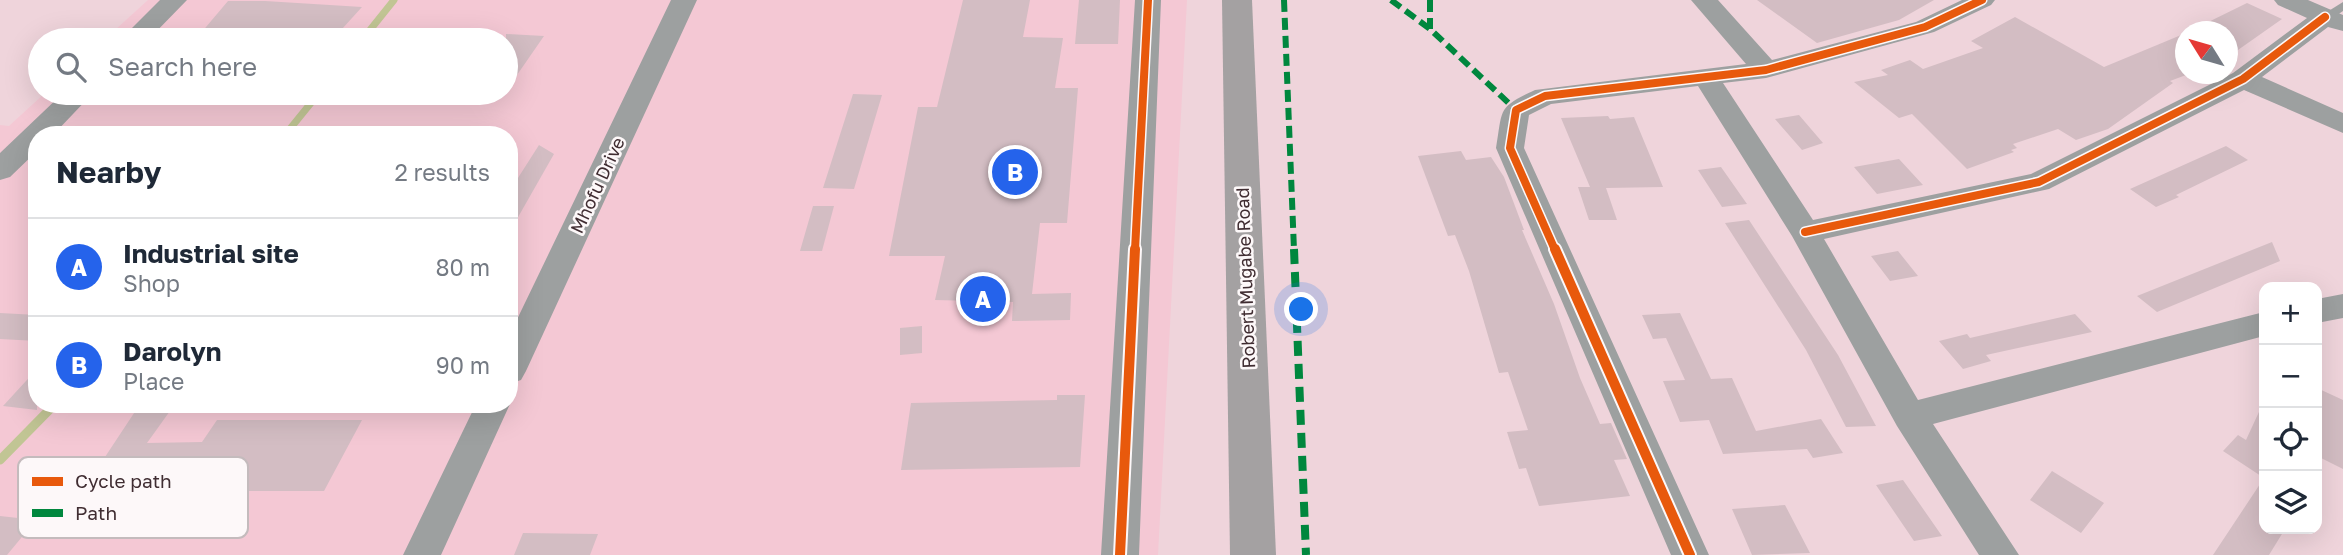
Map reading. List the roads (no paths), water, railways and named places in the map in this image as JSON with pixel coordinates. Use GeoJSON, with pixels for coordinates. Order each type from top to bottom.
{"type":"FeatureCollection","features":[{"type":"Feature","properties":{"kind":"main road","name":"Robert Mugabe Road"},"geometry":{"type":"LineString","coordinates":[[1237,0],[1253,555]]}},
{"type":"Feature","properties":{"kind":"street"},"geometry":{"type":"LineString","coordinates":[[145,28],[174,0]]}},
{"type":"Feature","properties":{"kind":"street","name":"Mhofu Drive"},"geometry":{"type":"LineString","coordinates":[[518,352],[684,0]]}},
{"type":"Feature","properties":{"kind":"street"},"geometry":{"type":"LineString","coordinates":[[1120,555],[1148,0]]}},
{"type":"Feature","properties":{"kind":"street"},"geometry":{"type":"LineString","coordinates":[[1704,0],[1766,70]]}},
{"type":"Feature","properties":{"kind":"street"},"geometry":{"type":"LineString","coordinates":[[1690,555],[1510,148],[1516,110],[1545,96],[1766,70],[1925,27],[1982,0]]}},
{"type":"Feature","properties":{"kind":"street"},"geometry":{"type":"LineString","coordinates":[[2287,0],[2337,16]]}},
{"type":"Feature","properties":{"kind":"street"},"geometry":{"type":"LineString","coordinates":[[1805,232],[2039,181],[2243,79],[2337,16]]}},
{"type":"Feature","properties":{"kind":"street"},"geometry":{"type":"LineString","coordinates":[[1706,78],[1805,232],[1909,415],[2000,555]]}},
{"type":"Feature","properties":{"kind":"street"},"geometry":{"type":"LineString","coordinates":[[2243,79],[2343,124]]}},
{"type":"Feature","properties":{"kind":"street"},"geometry":{"type":"LineString","coordinates":[[45,126],[67,105]]}},
{"type":"Feature","properties":{"kind":"street"},"geometry":{"type":"LineString","coordinates":[[0,170],[28,143]]}},
{"type":"Feature","properties":{"kind":"street"},"geometry":{"type":"LineString","coordinates":[[2322,310],[2343,306]]}},
{"type":"Feature","properties":{"kind":"street"},"geometry":{"type":"LineString","coordinates":[[1909,415],[2259,325]]}},
{"type":"Feature","properties":{"kind":"street"},"geometry":{"type":"LineString","coordinates":[[422,555],[489,413]]}},
{"type":"Feature","properties":{"kind":"waterway"},"geometry":{"type":"LineString","coordinates":[[372,28],[394,0]]}},
{"type":"Feature","properties":{"kind":"waterway"},"geometry":{"type":"LineString","coordinates":[[292,126],[309,105]]}},
{"type":"Feature","properties":{"kind":"waterway"},"geometry":{"type":"LineString","coordinates":[[0,460],[46,413]]}},
{"type":"Feature","properties":{"kind":"place","name":"Darolyn"},"geometry":{"type":"Point","coordinates":[1015,172]}},
{"type":"Feature","properties":{"kind":"place","name":"Industrial site"},"geometry":{"type":"Point","coordinates":[983,299]}}]}
